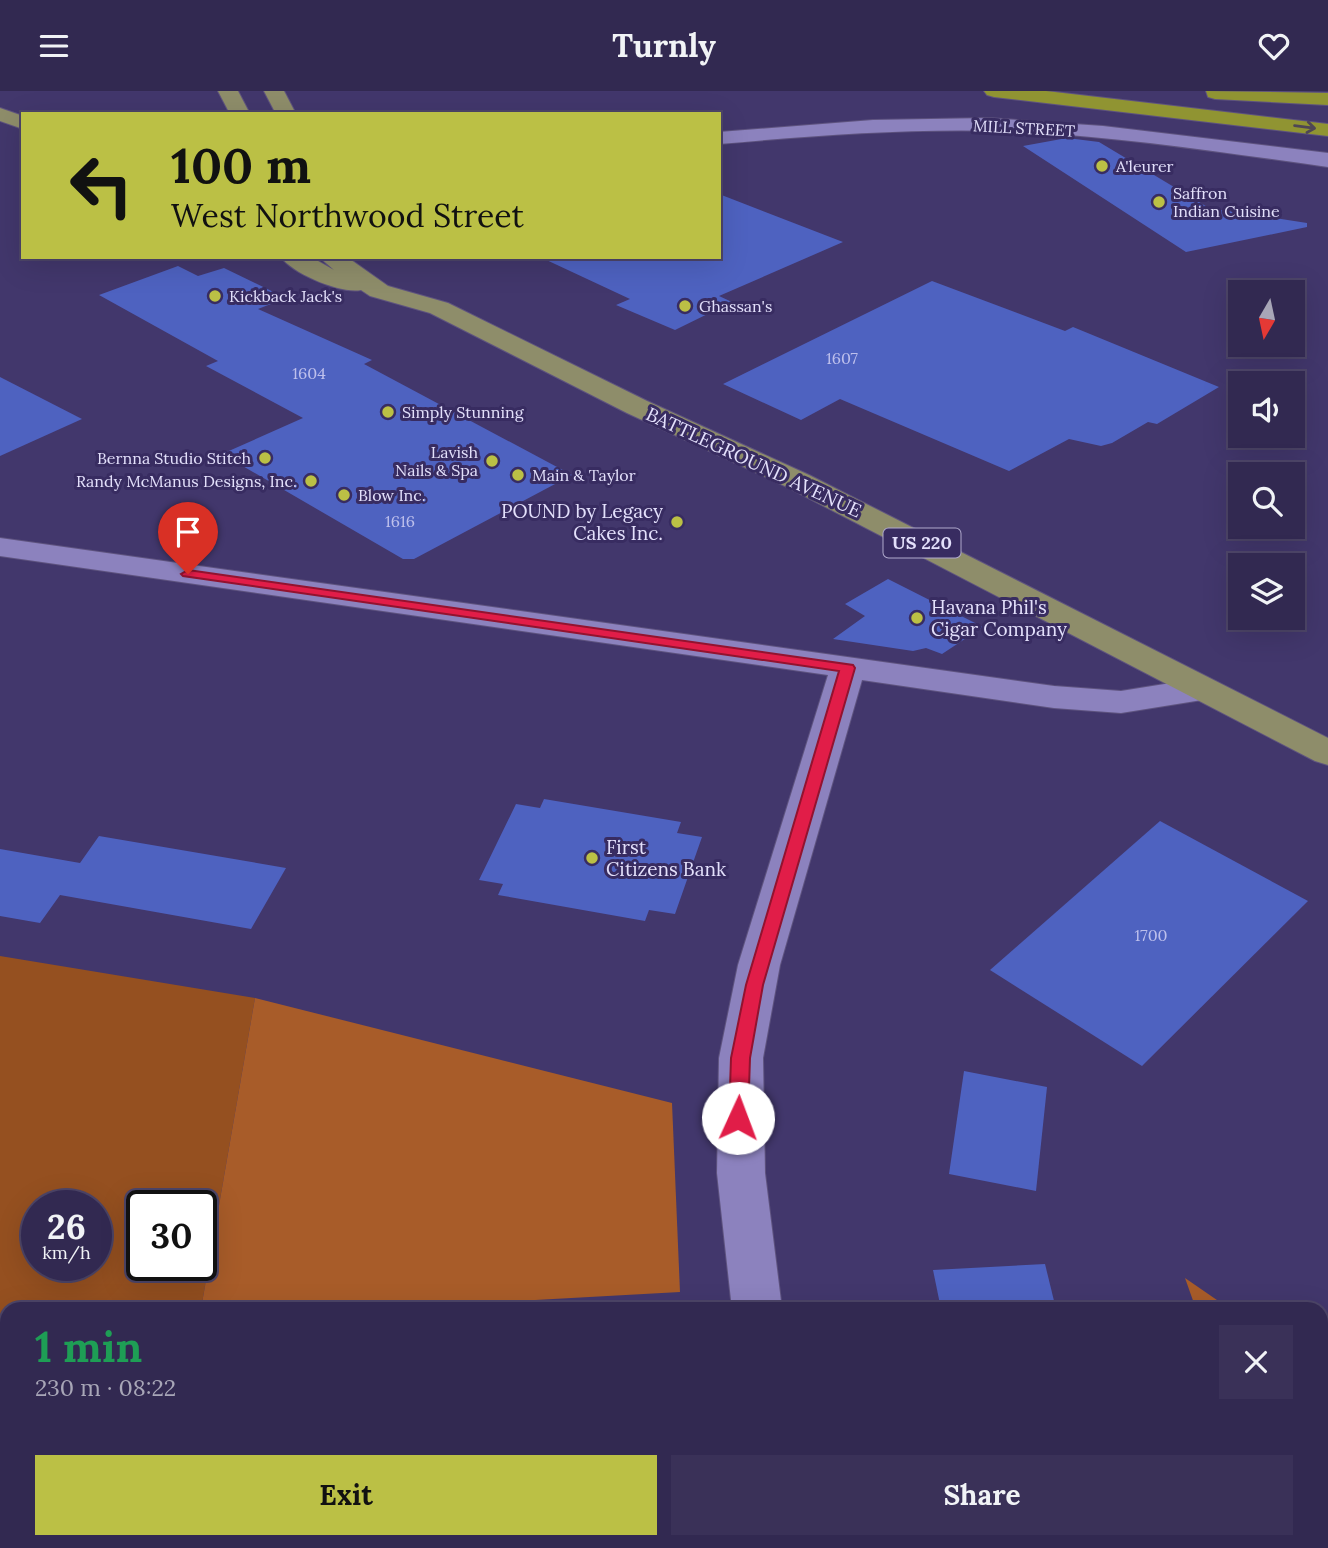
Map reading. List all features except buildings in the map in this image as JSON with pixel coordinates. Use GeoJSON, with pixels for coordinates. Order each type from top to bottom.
{"type":"FeatureCollection","features":[{"type":"Feature","properties":{"kind":"highway"},"geometry":{"type":"LineString","coordinates":[[994,91],[1328,130]]}},
{"type":"Feature","properties":{"kind":"highway"},"geometry":{"type":"LineString","coordinates":[[1129,91],[1328,114]]}},
{"type":"Feature","properties":{"kind":"highway"},"geometry":{"type":"LineString","coordinates":[[1191,91],[1328,99]]}},
{"type":"Feature","properties":{"kind":"main road"},"geometry":{"type":"LineString","coordinates":[[229,91],[239,112]]}},
{"type":"Feature","properties":{"kind":"main road"},"geometry":{"type":"LineString","coordinates":[[274,91],[285,112]]}},
{"type":"Feature","properties":{"kind":"main road"},"geometry":{"type":"LineString","coordinates":[[0,114],[21,122]]}},
{"type":"Feature","properties":{"kind":"main road","name":"US 220"},"geometry":{"type":"LineString","coordinates":[[296,259],[323,275],[387,281]]}},
{"type":"Feature","properties":{"kind":"main road","name":"BATTLEGROUND AVENUE"},"geometry":{"type":"LineString","coordinates":[[336,259],[387,281],[439,309],[872,518],[1328,753]]}},
{"type":"Feature","properties":{"kind":"street","name":"MILL STREET"},"geometry":{"type":"LineString","coordinates":[[721,138],[888,126],[1025,126],[1174,140],[1328,160]]}},
{"type":"Feature","properties":{"kind":"street"},"geometry":{"type":"LineString","coordinates":[[0,547],[1054,697],[1121,702],[1202,689]]}},
{"type":"Feature","properties":{"kind":"street"},"geometry":{"type":"LineString","coordinates":[[756,1302],[741,1173],[738,1118],[741,1058],[760,965],[848,668]]}},
{"type":"Feature","properties":{"kind":"shaded area"},"geometry":{"type":"Polygon","coordinates":[[[0,956],[255,998],[217,1217],[217,1190],[126,1190],[126,1281],[206,1281],[202,1302],[0,1302],[0,956]]]}},
{"type":"Feature","properties":{"kind":"shaded area"},"geometry":{"type":"Polygon","coordinates":[[[255,998],[672,1103],[680,1292],[499,1302],[202,1302],[206,1281],[217,1281],[217,1217],[255,998]]]}},
{"type":"Feature","properties":{"kind":"shaded area"},"geometry":{"type":"Polygon","coordinates":[[[1185,1278],[1220,1302],[1194,1302],[1185,1278]]]}},
{"type":"Feature","properties":{"kind":"place","name":"A'leurer"},"geometry":{"type":"Point","coordinates":[1102,166]}},
{"type":"Feature","properties":{"kind":"place","name":"Saffron Indian Cuisine"},"geometry":{"type":"Point","coordinates":[1159,202]}},
{"type":"Feature","properties":{"kind":"place","name":"Kickback Jack's"},"geometry":{"type":"Point","coordinates":[215,296]}},
{"type":"Feature","properties":{"kind":"place","name":"Ghassan's"},"geometry":{"type":"Point","coordinates":[685,306]}},
{"type":"Feature","properties":{"kind":"place","name":"Simply Stunning"},"geometry":{"type":"Point","coordinates":[388,412]}},
{"type":"Feature","properties":{"kind":"place","name":"Bernna Studio Stitch"},"geometry":{"type":"Point","coordinates":[265,458]}},
{"type":"Feature","properties":{"kind":"place","name":"Lavish Nails & Spa"},"geometry":{"type":"Point","coordinates":[492,461]}},
{"type":"Feature","properties":{"kind":"place","name":"Main & Taylor"},"geometry":{"type":"Point","coordinates":[518,475]}},
{"type":"Feature","properties":{"kind":"place","name":"Randy McManus Designs, Inc."},"geometry":{"type":"Point","coordinates":[311,481]}},
{"type":"Feature","properties":{"kind":"place","name":"Blow Inc."},"geometry":{"type":"Point","coordinates":[344,495]}},
{"type":"Feature","properties":{"kind":"place","name":"POUND by Legacy Cakes Inc."},"geometry":{"type":"Point","coordinates":[677,522]}},
{"type":"Feature","properties":{"kind":"place","name":"Havana Phil's Cigar Company"},"geometry":{"type":"Point","coordinates":[917,618]}},
{"type":"Feature","properties":{"kind":"place","name":"First Citizens Bank"},"geometry":{"type":"Point","coordinates":[592,858]}},
{"type":"Feature","properties":{"kind":"route"},"geometry":{"type":"LineString","coordinates":[[188,574],[848,668],[754,985],[741,1058],[738,1118]]}}]}
